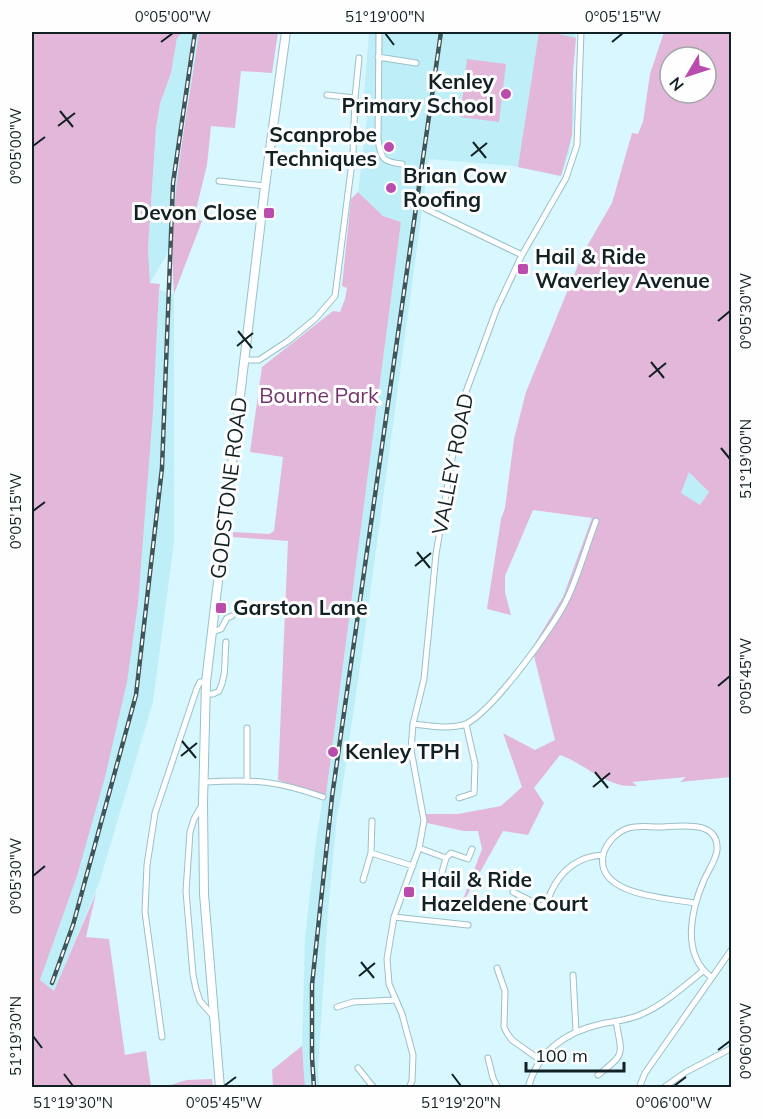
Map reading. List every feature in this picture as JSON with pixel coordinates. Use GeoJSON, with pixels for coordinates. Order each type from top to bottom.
{"type":"FeatureCollection","features":[{"type":"Feature","properties":{"kind":"highway","name":"GODSTONE ROAD"},"geometry":{"type":"LineString","coordinates":[[220,1088],[204,894],[203,779],[206,682],[265,186],[286,32]]}},
{"type":"Feature","properties":{"kind":"street"},"geometry":{"type":"LineString","coordinates":[[379,32],[378,140],[380,154],[390,163],[402,164]]}},
{"type":"Feature","properties":{"kind":"street","name":"VALLEY ROAD"},"geometry":{"type":"LineString","coordinates":[[409,1088],[413,1055],[408,1031],[387,975],[387,959],[394,917],[419,848],[424,821],[411,750],[413,724],[424,679],[436,554],[457,426],[477,358],[505,289],[566,178],[577,145],[581,32]]}},
{"type":"Feature","properties":{"kind":"street"},"geometry":{"type":"LineString","coordinates":[[378,57],[416,63]]}},
{"type":"Feature","properties":{"kind":"street"},"geometry":{"type":"LineString","coordinates":[[246,360],[258,360],[288,341],[315,319],[335,296],[353,154],[359,58]]}},
{"type":"Feature","properties":{"kind":"street"},"geometry":{"type":"LineString","coordinates":[[327,95],[355,98]]}},
{"type":"Feature","properties":{"kind":"street"},"geometry":{"type":"LineString","coordinates":[[219,181],[265,186]]}},
{"type":"Feature","properties":{"kind":"street"},"geometry":{"type":"LineString","coordinates":[[426,209],[522,255]]}},
{"type":"Feature","properties":{"kind":"street"},"geometry":{"type":"LineString","coordinates":[[413,724],[447,728],[466,724],[486,708],[518,672],[567,600],[596,521]]}},
{"type":"Feature","properties":{"kind":"street"},"geometry":{"type":"LineString","coordinates":[[212,632],[221,629],[226,618],[232,616]]}},
{"type":"Feature","properties":{"kind":"street"},"geometry":{"type":"LineString","coordinates":[[206,694],[219,692],[224,682],[226,642]]}},
{"type":"Feature","properties":{"kind":"street"},"geometry":{"type":"LineString","coordinates":[[162,1037],[145,912],[147,865],[155,813],[197,688],[200,682],[206,682]]}},
{"type":"Feature","properties":{"kind":"street"},"geometry":{"type":"LineString","coordinates":[[459,798],[474,793],[475,764],[466,724]]}},
{"type":"Feature","properties":{"kind":"street"},"geometry":{"type":"LineString","coordinates":[[246,728],[247,779]]}},
{"type":"Feature","properties":{"kind":"street"},"geometry":{"type":"LineString","coordinates":[[203,779],[206,782],[247,779],[281,783],[323,797]]}},
{"type":"Feature","properties":{"kind":"street","name":"GODSTONE ROAD"},"geometry":{"type":"LineString","coordinates":[[203,803],[190,832],[186,891],[196,989],[200,1001],[213,1016]]}},
{"type":"Feature","properties":{"kind":"street"},"geometry":{"type":"LineString","coordinates":[[363,880],[371,853],[372,821]]}},
{"type":"Feature","properties":{"kind":"street"},"geometry":{"type":"LineString","coordinates":[[695,903],[634,893],[610,879],[603,864],[603,855],[610,841],[627,828],[685,826],[705,829],[715,838],[717,850],[695,903],[692,940],[694,956],[703,970],[711,977]]}},
{"type":"Feature","properties":{"kind":"street"},"geometry":{"type":"LineString","coordinates":[[419,848],[446,858]]}},
{"type":"Feature","properties":{"kind":"street"},"geometry":{"type":"LineString","coordinates":[[442,872],[446,858],[451,853],[468,859],[472,849]]}},
{"type":"Feature","properties":{"kind":"street"},"geometry":{"type":"LineString","coordinates":[[371,853],[413,866]]}},
{"type":"Feature","properties":{"kind":"street"},"geometry":{"type":"LineString","coordinates":[[513,892],[536,906],[541,906],[548,901],[558,879],[570,866],[593,855],[603,855]]}},
{"type":"Feature","properties":{"kind":"street"},"geometry":{"type":"LineString","coordinates":[[394,917],[468,925]]}},
{"type":"Feature","properties":{"kind":"street"},"geometry":{"type":"LineString","coordinates":[[639,1088],[645,1072],[732,949]]}},
{"type":"Feature","properties":{"kind":"street"},"geometry":{"type":"LineString","coordinates":[[497,968],[505,991],[504,1027],[512,1040],[540,1060]]}},
{"type":"Feature","properties":{"kind":"street"},"geometry":{"type":"LineString","coordinates":[[528,1088],[540,1060],[561,1040],[576,1031],[641,1015],[663,1004],[703,970]]}},
{"type":"Feature","properties":{"kind":"street"},"geometry":{"type":"LineString","coordinates":[[573,975],[576,1031]]}},
{"type":"Feature","properties":{"kind":"street"},"geometry":{"type":"LineString","coordinates":[[337,1007],[353,1002],[396,1000]]}},
{"type":"Feature","properties":{"kind":"street"},"geometry":{"type":"LineString","coordinates":[[598,1075],[618,1059],[621,1050],[616,1021]]}},
{"type":"Feature","properties":{"kind":"street"},"geometry":{"type":"LineString","coordinates":[[663,1088],[686,1071],[732,1048]]}},
{"type":"Feature","properties":{"kind":"street"},"geometry":{"type":"LineString","coordinates":[[488,1058],[498,1088]]}},
{"type":"Feature","properties":{"kind":"street"},"geometry":{"type":"LineString","coordinates":[[358,1068],[374,1088]]}},
{"type":"Feature","properties":{"kind":"shaded area"},"geometry":{"type":"Polygon","coordinates":[[[183,32],[199,32],[179,156],[172,246],[150,283],[148,249],[156,128],[160,104],[171,73],[177,38],[183,32]]]}},
{"type":"Feature","properties":{"kind":"shaded area"},"geometry":{"type":"Polygon","coordinates":[[[369,32],[576,32],[573,71],[574,118],[569,153],[561,176],[513,166],[429,159],[363,646],[337,816],[328,911],[318,1070],[319,1087],[305,1088],[302,1046],[305,938],[316,841],[323,797],[326,795],[401,222],[383,216],[358,192],[367,120],[364,94],[369,32]]]}},
{"type":"Feature","properties":{"kind":"shaded area"},"geometry":{"type":"Polygon","coordinates":[[[159,290],[174,294],[174,542],[153,702],[99,883],[54,992],[40,980],[77,876],[143,530],[153,412],[159,290]]]}},
{"type":"Feature","properties":{"kind":"shaded area"},"geometry":{"type":"Polygon","coordinates":[[[689,471],[709,492],[700,505],[681,493],[689,471]]]}},
{"type":"Feature","properties":{"kind":"green space"},"geometry":{"type":"Polygon","coordinates":[[[32,32],[183,32],[177,38],[171,73],[160,104],[156,128],[148,249],[150,283],[160,284],[153,412],[138,603],[127,682],[105,777],[77,876],[40,980],[54,991],[96,893],[86,937],[109,939],[125,1055],[146,1051],[151,1087],[32,1087],[32,32]]]}},
{"type":"Feature","properties":{"kind":"green space"},"geometry":{"type":"Polygon","coordinates":[[[199,32],[278,32],[272,73],[241,71],[235,128],[211,126],[207,165],[194,218],[202,221],[174,294],[173,228],[176,195],[199,32]]]}},
{"type":"Feature","properties":{"kind":"green space"},"geometry":{"type":"Polygon","coordinates":[[[539,32],[576,38],[572,135],[561,176],[518,167],[539,32]]]}},
{"type":"Feature","properties":{"kind":"green space"},"geometry":{"type":"Polygon","coordinates":[[[664,32],[731,32],[731,777],[680,782],[686,777],[632,782],[637,786],[624,786],[602,778],[560,755],[534,788],[544,803],[528,835],[503,831],[459,910],[482,849],[478,831],[464,831],[427,823],[426,814],[458,814],[501,806],[522,787],[503,733],[535,750],[555,740],[532,648],[563,597],[592,518],[533,510],[505,576],[505,592],[511,615],[487,609],[501,519],[505,508],[514,439],[526,392],[583,253],[612,203],[632,133],[638,134],[643,122],[650,74],[658,50],[658,105],[718,105],[718,45],[660,45],[664,32]],[[689,472],[681,493],[700,505],[709,492],[689,472]]]}},
{"type":"Feature","properties":{"kind":"green space"},"geometry":{"type":"Polygon","coordinates":[[[467,59],[506,64],[499,122],[460,117],[467,59]]]}},
{"type":"Feature","properties":{"kind":"green space","name":"Bourne Park"},"geometry":{"type":"Polygon","coordinates":[[[358,192],[383,216],[401,222],[326,795],[324,795],[278,780],[288,541],[233,537],[233,532],[269,534],[274,531],[283,457],[250,452],[262,367],[333,311],[340,312],[347,288],[342,286],[351,199],[358,192]]]}},
{"type":"Feature","properties":{"kind":"green space"},"geometry":{"type":"Polygon","coordinates":[[[302,1046],[305,1087],[273,1087],[272,1070],[302,1046]]]}},
{"type":"Feature","properties":{"kind":"green space"},"geometry":{"type":"Polygon","coordinates":[[[212,1079],[213,1087],[164,1087],[187,1080],[212,1079]]]}},
{"type":"Feature","properties":{"kind":"railway"},"geometry":{"type":"LineString","coordinates":[[52,983],[73,925],[136,695],[162,468],[173,183],[195,32]]}},
{"type":"Feature","properties":{"kind":"railway"},"geometry":{"type":"LineString","coordinates":[[314,1088],[312,985],[332,797],[441,32]]}},
{"type":"Feature","properties":{"kind":"place","name":"Kenley Primary School"},"geometry":{"type":"Point","coordinates":[506,94]}},
{"type":"Feature","properties":{"kind":"place","name":"Scanprobe Techniques"},"geometry":{"type":"Point","coordinates":[389,147]}},
{"type":"Feature","properties":{"kind":"place","name":"Brian Cow Roofing"},"geometry":{"type":"Point","coordinates":[391,188]}},
{"type":"Feature","properties":{"kind":"place","name":"Devon Close"},"geometry":{"type":"Point","coordinates":[269,213]}},
{"type":"Feature","properties":{"kind":"place","name":"Hail & Ride Waverley Avenue"},"geometry":{"type":"Point","coordinates":[523,269]}},
{"type":"Feature","properties":{"kind":"place","name":"Garston Lane"},"geometry":{"type":"Point","coordinates":[221,608]}},
{"type":"Feature","properties":{"kind":"place","name":"Kenley TPH"},"geometry":{"type":"Point","coordinates":[333,752]}},
{"type":"Feature","properties":{"kind":"place","name":"Hail & Ride Hazeldene Court"},"geometry":{"type":"Point","coordinates":[409,892]}}]}
